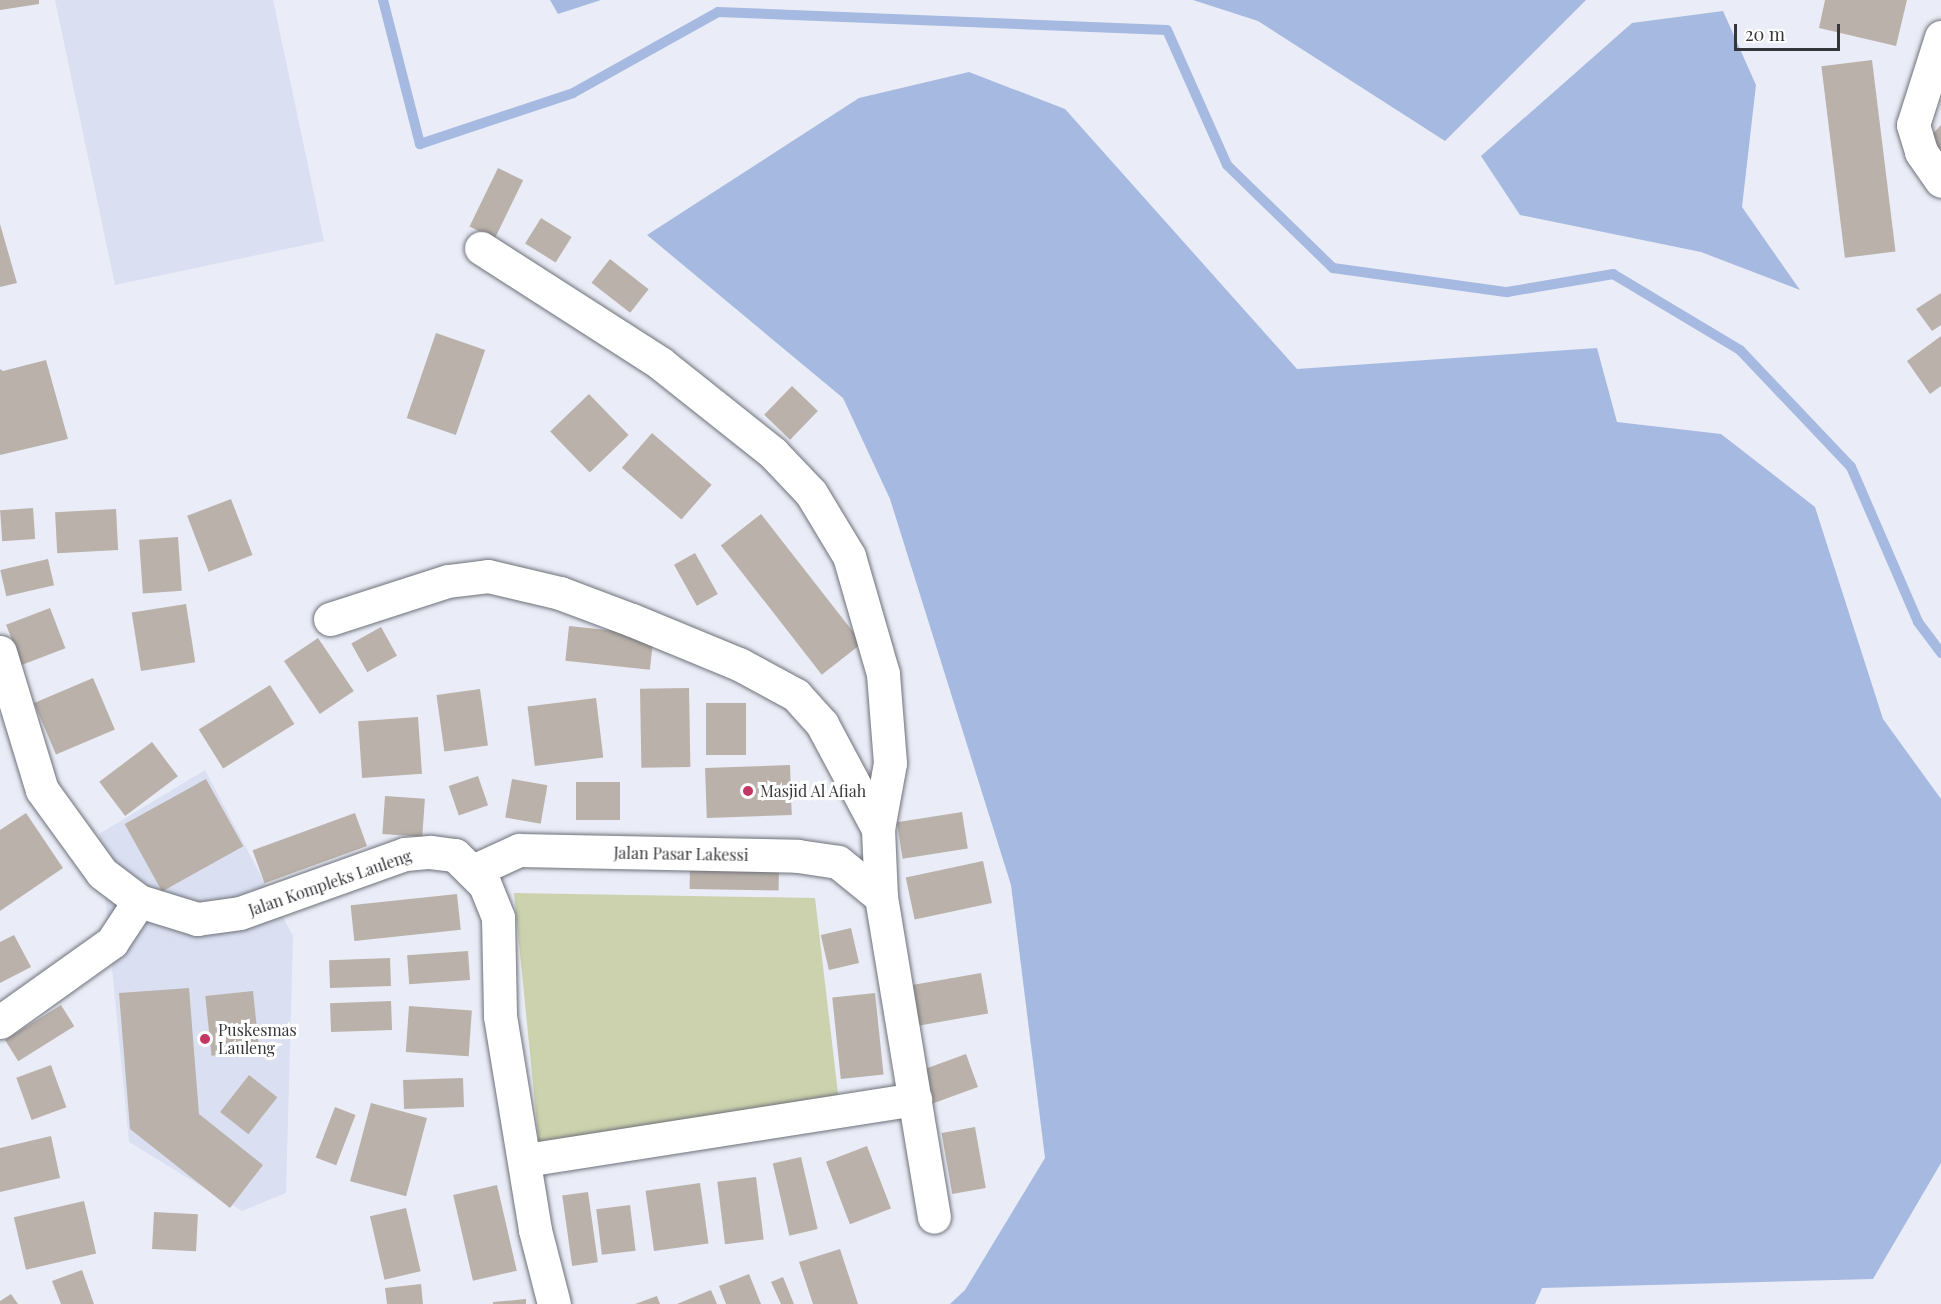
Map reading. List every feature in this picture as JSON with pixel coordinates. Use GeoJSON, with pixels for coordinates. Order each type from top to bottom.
{"type":"FeatureCollection","features":[{"type":"Feature","properties":{"kind":"street"},"geometry":{"type":"LineString","coordinates":[[1941,37],[1913,125],[1921,152],[1941,181]]}},
{"type":"Feature","properties":{"kind":"street"},"geometry":{"type":"LineString","coordinates":[[481,248],[660,363],[773,453],[811,493],[849,556],[883,674],[890,763],[878,829],[881,897],[934,1217]]}},
{"type":"Feature","properties":{"kind":"street"},"geometry":{"type":"LineString","coordinates":[[330,620],[448,581],[488,576],[560,593],[621,616],[739,664],[796,695],[822,724],[878,829]]}},
{"type":"Feature","properties":{"kind":"street","name":"Jalan Kompleks Lauleng"},"geometry":{"type":"LineString","coordinates":[[0,652],[42,790],[102,873],[140,901],[197,919],[240,913],[405,854],[454,855],[485,885],[498,918],[500,1016],[526,1160],[535,1230],[554,1304]]}},
{"type":"Feature","properties":{"kind":"street","name":"Jalan Pasar Lakessi"},"geometry":{"type":"LineString","coordinates":[[473,871],[519,850],[798,856],[838,862],[881,897]]}},
{"type":"Feature","properties":{"kind":"street"},"geometry":{"type":"LineString","coordinates":[[0,1022],[112,942],[140,901]]}},
{"type":"Feature","properties":{"kind":"street"},"geometry":{"type":"LineString","coordinates":[[526,1160],[915,1099]]}},
{"type":"Feature","properties":{"kind":"shaded area"},"geometry":{"type":"Polygon","coordinates":[[[55,0],[273,0],[324,241],[115,285],[55,0]]]}},
{"type":"Feature","properties":{"kind":"shaded area","name":"Puskesmas Lauleng"},"geometry":{"type":"Polygon","coordinates":[[[205,770],[293,936],[286,1193],[242,1211],[129,1142],[99,834],[205,770]]]}},
{"type":"Feature","properties":{"kind":"green space"},"geometry":{"type":"Polygon","coordinates":[[[514,893],[815,898],[839,1102],[539,1144],[514,893]]]}},
{"type":"Feature","properties":{"kind":"water"},"geometry":{"type":"Polygon","coordinates":[[[550,0],[601,0],[558,14],[550,0]]]}},
{"type":"Feature","properties":{"kind":"water"},"geometry":{"type":"Polygon","coordinates":[[[1193,0],[1586,0],[1445,141],[1258,21],[1193,0]]]}},
{"type":"Feature","properties":{"kind":"water"},"geometry":{"type":"Polygon","coordinates":[[[1723,11],[1756,85],[1742,207],[1800,290],[1701,252],[1520,215],[1481,156],[1632,23],[1723,11]]]}},
{"type":"Feature","properties":{"kind":"water"},"geometry":{"type":"Polygon","coordinates":[[[969,72],[1065,109],[1297,369],[1597,348],[1617,422],[1721,434],[1815,507],[1883,719],[1941,799],[1941,1163],[1873,1279],[1542,1288],[1535,1304],[950,1304],[965,1290],[1045,1158],[1011,885],[890,499],[843,398],[647,235],[859,98],[969,72]]]}},
{"type":"Feature","properties":{"kind":"building"},"geometry":{"type":"Polygon","coordinates":[[[0,0],[39,0],[39,4],[0,10],[0,0]]]}},
{"type":"Feature","properties":{"kind":"building"},"geometry":{"type":"Polygon","coordinates":[[[1825,0],[1907,0],[1896,46],[1819,28],[1825,0]]]}},
{"type":"Feature","properties":{"kind":"building"},"geometry":{"type":"Polygon","coordinates":[[[1872,60],[1896,252],[1845,258],[1821,66],[1872,60]]]}},
{"type":"Feature","properties":{"kind":"building"},"geometry":{"type":"Polygon","coordinates":[[[1941,125],[1941,155],[1926,141],[1941,125]]]}},
{"type":"Feature","properties":{"kind":"building"},"geometry":{"type":"Polygon","coordinates":[[[498,168],[523,180],[495,239],[470,226],[498,168]]]}},
{"type":"Feature","properties":{"kind":"building"},"geometry":{"type":"Polygon","coordinates":[[[541,218],[572,237],[556,263],[525,243],[541,218]]]}},
{"type":"Feature","properties":{"kind":"building"},"geometry":{"type":"Polygon","coordinates":[[[0,224],[17,283],[0,287],[0,224]]]}},
{"type":"Feature","properties":{"kind":"building"},"geometry":{"type":"Polygon","coordinates":[[[610,259],[649,289],[630,313],[592,283],[610,259]]]}},
{"type":"Feature","properties":{"kind":"building"},"geometry":{"type":"Polygon","coordinates":[[[1941,293],[1941,325],[1932,331],[1916,309],[1941,293]]]}},
{"type":"Feature","properties":{"kind":"building"},"geometry":{"type":"Polygon","coordinates":[[[436,333],[485,350],[456,435],[407,418],[436,333]]]}},
{"type":"Feature","properties":{"kind":"building"},"geometry":{"type":"Polygon","coordinates":[[[1941,336],[1941,386],[1930,394],[1907,361],[1941,336]]]}},
{"type":"Feature","properties":{"kind":"building"},"geometry":{"type":"Polygon","coordinates":[[[46,360],[68,439],[0,455],[0,369],[3,371],[46,360]]]}},
{"type":"Feature","properties":{"kind":"building"},"geometry":{"type":"Polygon","coordinates":[[[792,386],[818,411],[790,440],[764,415],[792,386]]]}},
{"type":"Feature","properties":{"kind":"building"},"geometry":{"type":"Polygon","coordinates":[[[589,394],[629,435],[590,473],[550,432],[589,394]]]}},
{"type":"Feature","properties":{"kind":"building"},"geometry":{"type":"Polygon","coordinates":[[[652,433],[712,485],[681,520],[622,468],[652,433]]]}},
{"type":"Feature","properties":{"kind":"building"},"geometry":{"type":"Polygon","coordinates":[[[231,499],[253,555],[209,572],[187,516],[231,499]]]}},
{"type":"Feature","properties":{"kind":"building"},"geometry":{"type":"Polygon","coordinates":[[[33,508],[35,539],[2,541],[0,510],[33,508]]]}},
{"type":"Feature","properties":{"kind":"building"},"geometry":{"type":"Polygon","coordinates":[[[116,509],[118,550],[57,553],[55,512],[116,509]]]}},
{"type":"Feature","properties":{"kind":"building"},"geometry":{"type":"Polygon","coordinates":[[[761,514],[862,643],[822,675],[721,545],[761,514]]]}},
{"type":"Feature","properties":{"kind":"building"},"geometry":{"type":"Polygon","coordinates":[[[178,537],[182,591],[143,594],[139,540],[178,537]]]}},
{"type":"Feature","properties":{"kind":"building"},"geometry":{"type":"Polygon","coordinates":[[[695,553],[718,594],[697,606],[674,565],[695,553]]]}},
{"type":"Feature","properties":{"kind":"building"},"geometry":{"type":"Polygon","coordinates":[[[48,559],[54,585],[6,596],[0,570],[48,559]]]}},
{"type":"Feature","properties":{"kind":"building"},"geometry":{"type":"Polygon","coordinates":[[[186,604],[195,662],[141,671],[132,613],[186,604]]]}},
{"type":"Feature","properties":{"kind":"building"},"geometry":{"type":"Polygon","coordinates":[[[50,608],[65,648],[22,665],[6,625],[50,608]]]}},
{"type":"Feature","properties":{"kind":"building"},"geometry":{"type":"Polygon","coordinates":[[[569,626],[654,635],[650,670],[565,661],[569,626]]]}},
{"type":"Feature","properties":{"kind":"building"},"geometry":{"type":"Polygon","coordinates":[[[381,627],[397,656],[367,672],[351,643],[381,627]]]}},
{"type":"Feature","properties":{"kind":"building"},"geometry":{"type":"Polygon","coordinates":[[[318,638],[354,691],[320,714],[284,661],[318,638]]]}},
{"type":"Feature","properties":{"kind":"building"},"geometry":{"type":"Polygon","coordinates":[[[93,678],[115,730],[56,755],[34,703],[93,678]]]}},
{"type":"Feature","properties":{"kind":"building"},"geometry":{"type":"Polygon","coordinates":[[[270,685],[294,724],[223,769],[199,730],[270,685]]]}},
{"type":"Feature","properties":{"kind":"building"},"geometry":{"type":"Polygon","coordinates":[[[689,688],[690,767],[641,768],[640,689],[689,688]]]}},
{"type":"Feature","properties":{"kind":"building"},"geometry":{"type":"Polygon","coordinates":[[[480,689],[488,745],[444,752],[436,695],[480,689]]]}},
{"type":"Feature","properties":{"kind":"building"},"geometry":{"type":"Polygon","coordinates":[[[596,698],[603,758],[535,766],[528,706],[596,698]]]}},
{"type":"Feature","properties":{"kind":"building"},"geometry":{"type":"Polygon","coordinates":[[[706,703],[746,703],[746,755],[706,755],[706,703]]]}},
{"type":"Feature","properties":{"kind":"building"},"geometry":{"type":"Polygon","coordinates":[[[418,717],[422,774],[362,778],[358,721],[418,717]]]}},
{"type":"Feature","properties":{"kind":"building"},"geometry":{"type":"Polygon","coordinates":[[[152,742],[178,776],[125,816],[99,782],[152,742]]]}},
{"type":"Feature","properties":{"kind":"building","name":"Masjid Al Afiah"},"geometry":{"type":"Polygon","coordinates":[[[790,765],[792,815],[707,818],[705,768],[790,765]]]}},
{"type":"Feature","properties":{"kind":"building"},"geometry":{"type":"Polygon","coordinates":[[[478,776],[488,805],[459,815],[449,786],[478,776]]]}},
{"type":"Feature","properties":{"kind":"building"},"geometry":{"type":"Polygon","coordinates":[[[206,779],[243,846],[162,891],[125,824],[206,779]]]}},
{"type":"Feature","properties":{"kind":"building"},"geometry":{"type":"Polygon","coordinates":[[[512,779],[547,785],[541,824],[505,817],[512,779]]]}},
{"type":"Feature","properties":{"kind":"building"},"geometry":{"type":"Polygon","coordinates":[[[576,782],[620,782],[620,820],[576,820],[576,782]]]}},
{"type":"Feature","properties":{"kind":"building"},"geometry":{"type":"Polygon","coordinates":[[[385,796],[425,799],[422,837],[382,834],[385,796]]]}},
{"type":"Feature","properties":{"kind":"building"},"geometry":{"type":"Polygon","coordinates":[[[962,812],[968,849],[903,859],[897,822],[962,812]]]}},
{"type":"Feature","properties":{"kind":"building"},"geometry":{"type":"Polygon","coordinates":[[[26,813],[63,868],[0,911],[0,830],[26,813]]]}},
{"type":"Feature","properties":{"kind":"building"},"geometry":{"type":"Polygon","coordinates":[[[355,813],[367,846],[265,883],[253,850],[355,813]]]}},
{"type":"Feature","properties":{"kind":"building"},"geometry":{"type":"Polygon","coordinates":[[[983,861],[992,903],[915,919],[906,877],[983,861]]]}},
{"type":"Feature","properties":{"kind":"building"},"geometry":{"type":"Polygon","coordinates":[[[690,865],[779,867],[779,891],[690,889],[690,865]]]}},
{"type":"Feature","properties":{"kind":"building"},"geometry":{"type":"Polygon","coordinates":[[[457,894],[461,930],[354,941],[351,905],[457,894]]]}},
{"type":"Feature","properties":{"kind":"building"},"geometry":{"type":"Polygon","coordinates":[[[851,928],[859,963],[829,970],[821,935],[851,928]]]}},
{"type":"Feature","properties":{"kind":"building"},"geometry":{"type":"Polygon","coordinates":[[[14,935],[31,967],[0,983],[0,942],[14,935]]]}},
{"type":"Feature","properties":{"kind":"building"},"geometry":{"type":"Polygon","coordinates":[[[468,951],[470,980],[409,984],[407,955],[468,951]]]}},
{"type":"Feature","properties":{"kind":"building"},"geometry":{"type":"Polygon","coordinates":[[[390,958],[391,986],[330,988],[329,960],[390,958]]]}},
{"type":"Feature","properties":{"kind":"building"},"geometry":{"type":"Polygon","coordinates":[[[981,973],[988,1013],[915,1026],[908,986],[981,973]]]}},
{"type":"Feature","properties":{"kind":"building"},"geometry":{"type":"Polygon","coordinates":[[[189,988],[199,1114],[263,1165],[230,1208],[130,1129],[119,993],[189,988]]]}},
{"type":"Feature","properties":{"kind":"building"},"geometry":{"type":"Polygon","coordinates":[[[253,991],[259,1051],[212,1056],[205,996],[253,991]]]}},
{"type":"Feature","properties":{"kind":"building"},"geometry":{"type":"Polygon","coordinates":[[[875,993],[884,1075],[841,1079],[832,997],[875,993]]]}},
{"type":"Feature","properties":{"kind":"building"},"geometry":{"type":"Polygon","coordinates":[[[391,1001],[392,1030],[331,1032],[330,1003],[391,1001]]]}},
{"type":"Feature","properties":{"kind":"building"},"geometry":{"type":"Polygon","coordinates":[[[61,1005],[74,1026],[18,1061],[5,1040],[61,1005]]]}},
{"type":"Feature","properties":{"kind":"building"},"geometry":{"type":"Polygon","coordinates":[[[409,1006],[472,1010],[469,1056],[406,1052],[409,1006]]]}},
{"type":"Feature","properties":{"kind":"building"},"geometry":{"type":"Polygon","coordinates":[[[966,1054],[978,1087],[932,1104],[920,1071],[966,1054]]]}},
{"type":"Feature","properties":{"kind":"building"},"geometry":{"type":"Polygon","coordinates":[[[51,1065],[66,1107],[32,1120],[16,1078],[51,1065]]]}},
{"type":"Feature","properties":{"kind":"building"},"geometry":{"type":"Polygon","coordinates":[[[249,1075],[277,1097],[248,1134],[220,1112],[249,1075]]]}},
{"type":"Feature","properties":{"kind":"building"},"geometry":{"type":"Polygon","coordinates":[[[463,1078],[464,1107],[404,1109],[403,1080],[463,1078]]]}},
{"type":"Feature","properties":{"kind":"building"},"geometry":{"type":"Polygon","coordinates":[[[371,1103],[427,1118],[406,1196],[350,1181],[371,1103]]]}},
{"type":"Feature","properties":{"kind":"building"},"geometry":{"type":"Polygon","coordinates":[[[335,1107],[356,1115],[336,1165],[316,1157],[335,1107]]]}},
{"type":"Feature","properties":{"kind":"building"},"geometry":{"type":"Polygon","coordinates":[[[975,1127],[986,1188],[952,1194],[942,1133],[975,1127]]]}},
{"type":"Feature","properties":{"kind":"building"},"geometry":{"type":"Polygon","coordinates":[[[51,1136],[60,1178],[0,1192],[0,1148],[51,1136]]]}},
{"type":"Feature","properties":{"kind":"building"},"geometry":{"type":"Polygon","coordinates":[[[867,1146],[891,1209],[850,1224],[826,1162],[867,1146]]]}},
{"type":"Feature","properties":{"kind":"building"},"geometry":{"type":"Polygon","coordinates":[[[801,1157],[818,1229],[789,1236],[773,1164],[801,1157]]]}},
{"type":"Feature","properties":{"kind":"building"},"geometry":{"type":"Polygon","coordinates":[[[756,1177],[764,1240],[725,1244],[717,1182],[756,1177]]]}},
{"type":"Feature","properties":{"kind":"building"},"geometry":{"type":"Polygon","coordinates":[[[700,1183],[708,1243],[654,1251],[646,1191],[700,1183]]]}},
{"type":"Feature","properties":{"kind":"building"},"geometry":{"type":"Polygon","coordinates":[[[497,1185],[517,1271],[473,1281],[453,1195],[497,1185]]]}},
{"type":"Feature","properties":{"kind":"building"},"geometry":{"type":"Polygon","coordinates":[[[588,1192],[598,1262],[572,1266],[562,1196],[588,1192]]]}},
{"type":"Feature","properties":{"kind":"building"},"geometry":{"type":"Polygon","coordinates":[[[84,1201],[96,1254],[26,1270],[14,1217],[84,1201]]]}},
{"type":"Feature","properties":{"kind":"building"},"geometry":{"type":"Polygon","coordinates":[[[630,1205],[636,1251],[602,1255],[596,1209],[630,1205]]]}},
{"type":"Feature","properties":{"kind":"building"},"geometry":{"type":"Polygon","coordinates":[[[406,1208],[421,1271],[385,1280],[370,1216],[406,1208]]]}},
{"type":"Feature","properties":{"kind":"building"},"geometry":{"type":"Polygon","coordinates":[[[154,1212],[198,1214],[196,1251],[152,1249],[154,1212]]]}},
{"type":"Feature","properties":{"kind":"building"},"geometry":{"type":"Polygon","coordinates":[[[840,1249],[858,1304],[813,1304],[799,1262],[840,1249]]]}},
{"type":"Feature","properties":{"kind":"building"},"geometry":{"type":"Polygon","coordinates":[[[82,1270],[94,1304],[61,1304],[52,1281],[82,1270]]]}},
{"type":"Feature","properties":{"kind":"building"},"geometry":{"type":"Polygon","coordinates":[[[749,1274],[761,1304],[726,1304],[719,1286],[749,1274]]]}},
{"type":"Feature","properties":{"kind":"building"},"geometry":{"type":"Polygon","coordinates":[[[783,1277],[794,1304],[781,1304],[771,1282],[783,1277]]]}},
{"type":"Feature","properties":{"kind":"building"},"geometry":{"type":"Polygon","coordinates":[[[421,1284],[423,1304],[387,1304],[385,1288],[421,1284]]]}},
{"type":"Feature","properties":{"kind":"building"},"geometry":{"type":"Polygon","coordinates":[[[711,1290],[717,1304],[677,1304],[711,1290]]]}},
{"type":"Feature","properties":{"kind":"building"},"geometry":{"type":"Polygon","coordinates":[[[11,1294],[18,1304],[0,1304],[0,1301],[11,1294]]]}},
{"type":"Feature","properties":{"kind":"building"},"geometry":{"type":"Polygon","coordinates":[[[657,1296],[660,1304],[635,1304],[657,1296]]]}},
{"type":"Feature","properties":{"kind":"building"},"geometry":{"type":"Polygon","coordinates":[[[526,1299],[526,1304],[493,1304],[493,1302],[526,1299]]]}},
{"type":"Feature","properties":{"kind":"waterway"},"geometry":{"type":"LineString","coordinates":[[383,0],[420,144],[573,93],[718,12],[1167,30],[1227,165],[1333,268],[1507,292],[1613,274],[1740,350],[1851,467],[1918,622],[1941,653]]}},
{"type":"Feature","properties":{"kind":"place","name":"Masjid Al Afiah"},"geometry":{"type":"Point","coordinates":[748,791]}},
{"type":"Feature","properties":{"kind":"place","name":"Puskesmas Lauleng"},"geometry":{"type":"Point","coordinates":[205,1039]}}]}
